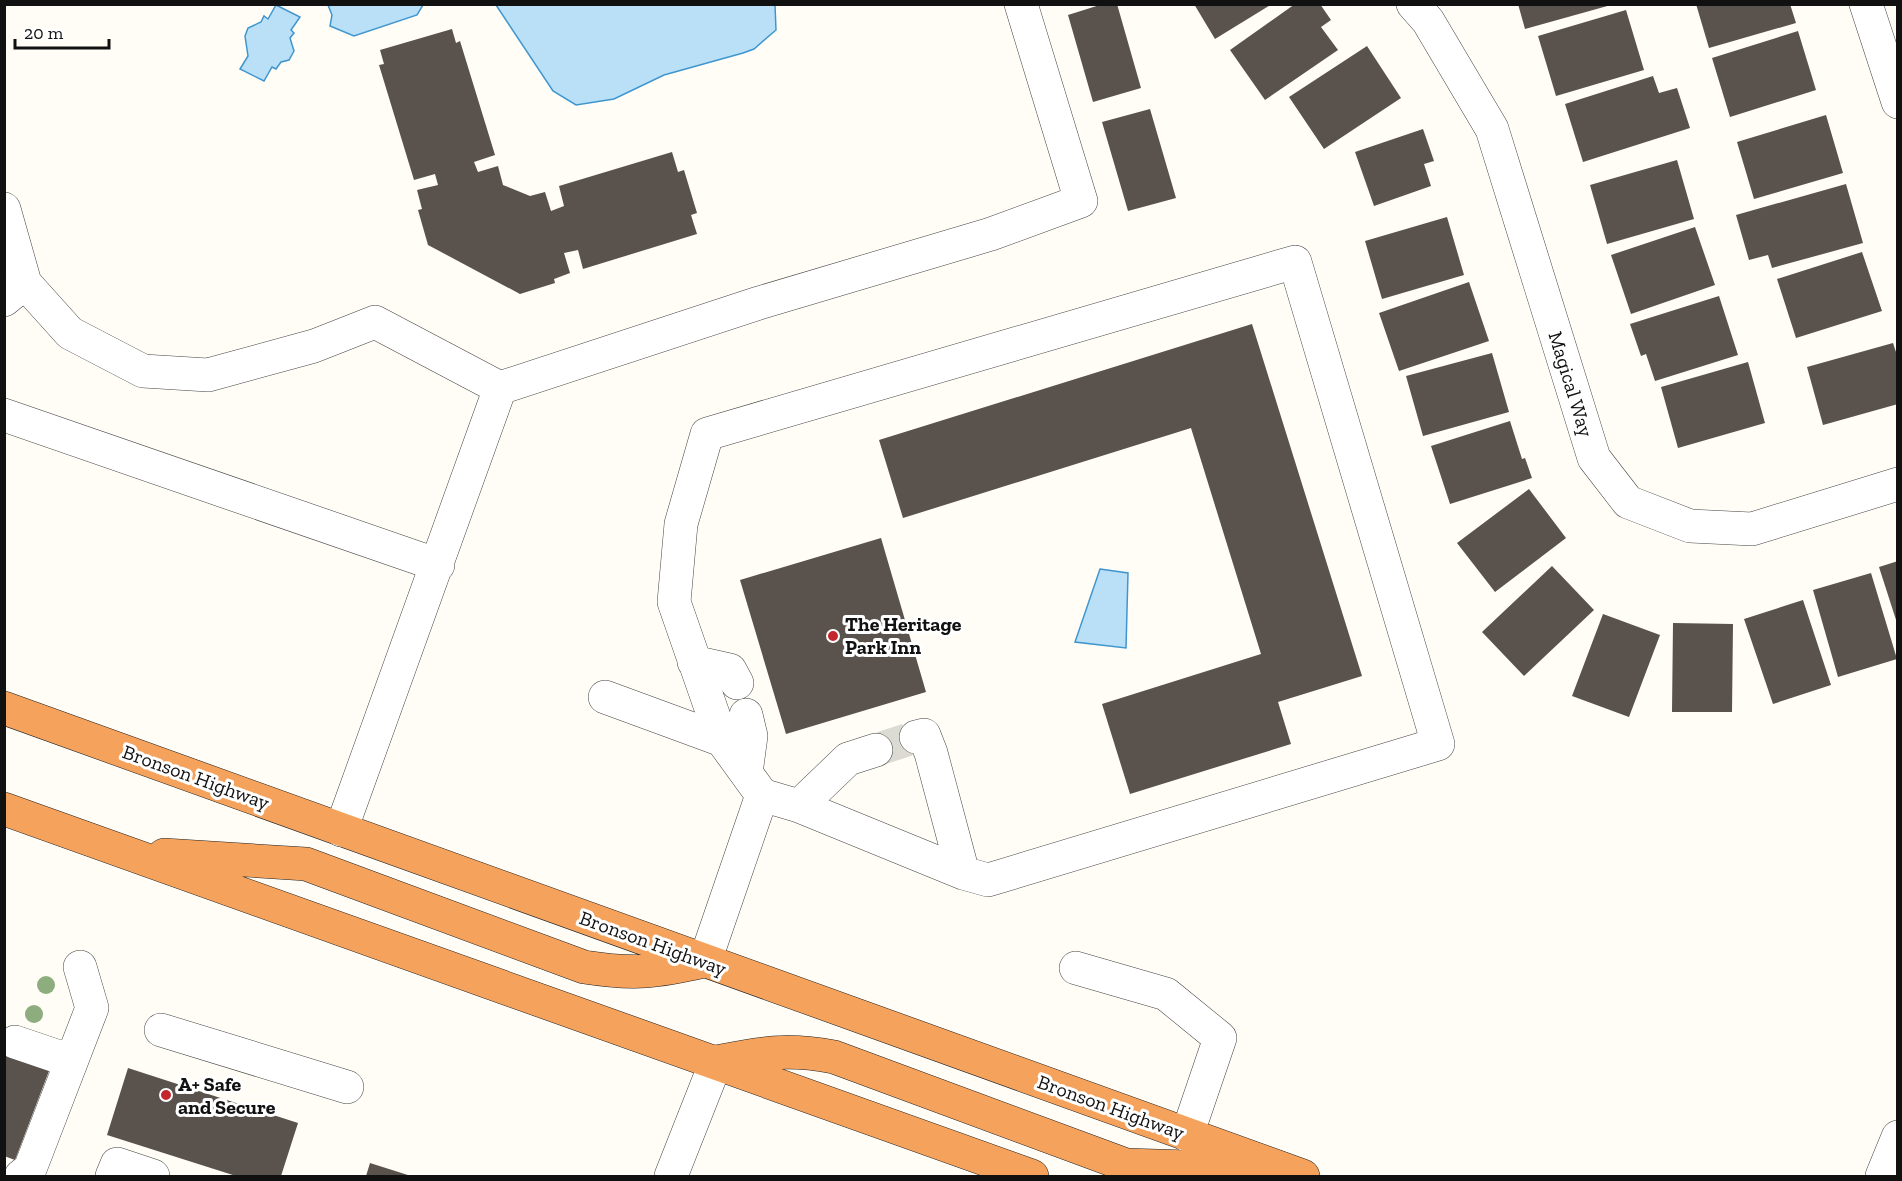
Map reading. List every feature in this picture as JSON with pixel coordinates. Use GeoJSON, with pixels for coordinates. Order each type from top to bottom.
{"type":"FeatureCollection","features":[{"type":"Feature","properties":{"kind":"highway","name":"Bronson Highway"},"geometry":{"type":"LineString","coordinates":[[4,708],[1294,1173]]}},
{"type":"Feature","properties":{"kind":"highway"},"geometry":{"type":"LineString","coordinates":[[4,809],[1032,1176]]}},
{"type":"Feature","properties":{"kind":"highway"},"geometry":{"type":"LineString","coordinates":[[123,852],[306,864],[584,967],[624,973],[654,973],[705,961]]}},
{"type":"Feature","properties":{"kind":"highway"},"geometry":{"type":"LineString","coordinates":[[716,1062],[766,1052],[801,1051],[834,1057],[1126,1165],[1294,1173]]}},
{"type":"Feature","properties":{"kind":"street"},"geometry":{"type":"LineString","coordinates":[[4,209],[15,292],[70,333],[143,371],[208,375],[314,345],[375,322],[500,388],[759,303],[991,234],[1081,201],[1020,4]]}},
{"type":"Feature","properties":{"kind":"street","name":"Magical Way"},"geometry":{"type":"LineString","coordinates":[[1413,4],[1428,21],[1492,129],[1594,458],[1628,502],[1690,526],[1752,529],[1898,484]]}},
{"type":"Feature","properties":{"kind":"street"},"geometry":{"type":"LineString","coordinates":[[1866,4],[1898,102]]}},
{"type":"Feature","properties":{"kind":"street"},"geometry":{"type":"LineString","coordinates":[[1295,262],[1438,744],[988,880],[963,873],[799,806],[754,784],[722,740],[674,602],[681,524],[707,434],[1295,262]]}},
{"type":"Feature","properties":{"kind":"street"},"geometry":{"type":"LineString","coordinates":[[341,830],[500,388]]}},
{"type":"Feature","properties":{"kind":"street"},"geometry":{"type":"LineString","coordinates":[[4,415],[438,565]]}},
{"type":"Feature","properties":{"kind":"street"},"geometry":{"type":"LineString","coordinates":[[694,662],[730,670],[737,683]]}},
{"type":"Feature","properties":{"kind":"street"},"geometry":{"type":"LineString","coordinates":[[605,697],[722,740]]}},
{"type":"Feature","properties":{"kind":"street"},"geometry":{"type":"LineString","coordinates":[[705,961],[754,784],[751,736],[746,715]]}},
{"type":"Feature","properties":{"kind":"street"},"geometry":{"type":"LineString","coordinates":[[916,737],[924,735],[931,753],[963,873]]}},
{"type":"Feature","properties":{"kind":"street"},"geometry":{"type":"LineString","coordinates":[[799,806],[848,759],[876,750]]}},
{"type":"Feature","properties":{"kind":"street"},"geometry":{"type":"LineString","coordinates":[[21,1176],[30,1169],[92,1008],[80,967]]}},
{"type":"Feature","properties":{"kind":"street"},"geometry":{"type":"LineString","coordinates":[[1076,968],[1166,994],[1220,1038],[1187,1135]]}},
{"type":"Feature","properties":{"kind":"street"},"geometry":{"type":"LineString","coordinates":[[161,1030],[347,1087]]}},
{"type":"Feature","properties":{"kind":"street"},"geometry":{"type":"LineString","coordinates":[[15,1042],[71,1061]]}},
{"type":"Feature","properties":{"kind":"street"},"geometry":{"type":"LineString","coordinates":[[671,1176],[716,1062]]}},
{"type":"Feature","properties":{"kind":"street"},"geometry":{"type":"LineString","coordinates":[[1882,1176],[1898,1137]]}},
{"type":"Feature","properties":{"kind":"street"},"geometry":{"type":"LineString","coordinates":[[112,1176],[117,1164],[153,1176]]}},
{"type":"Feature","properties":{"kind":"water"},"geometry":{"type":"Polygon","coordinates":[[[328,4],[423,5],[417,15],[354,36],[330,26],[332,15],[328,4]]]}},
{"type":"Feature","properties":{"kind":"water"},"geometry":{"type":"Polygon","coordinates":[[[276,5],[300,17],[291,30],[294,33],[290,38],[294,51],[289,60],[281,62],[276,69],[272,67],[264,81],[240,69],[248,56],[245,36],[248,28],[261,22],[264,16],[268,19],[276,5]]]}},
{"type":"Feature","properties":{"kind":"water"},"geometry":{"type":"Polygon","coordinates":[[[496,5],[775,5],[776,30],[754,49],[664,75],[614,99],[576,105],[553,91],[496,5]]]}},
{"type":"Feature","properties":{"kind":"water"},"geometry":{"type":"Polygon","coordinates":[[[1100,569],[1128,573],[1126,648],[1075,642],[1100,569]]]}},
{"type":"Feature","properties":{"kind":"building"},"geometry":{"type":"Polygon","coordinates":[[[1103,4],[1117,4],[1141,88],[1093,102],[1068,15],[1103,4]]]}},
{"type":"Feature","properties":{"kind":"building"},"geometry":{"type":"Polygon","coordinates":[[[1194,4],[1272,4],[1215,39],[1194,4]]]}},
{"type":"Feature","properties":{"kind":"building"},"geometry":{"type":"Polygon","coordinates":[[[1295,4],[1320,4],[1331,20],[1321,27],[1338,50],[1265,100],[1230,50],[1295,4]]]}},
{"type":"Feature","properties":{"kind":"building"},"geometry":{"type":"Polygon","coordinates":[[[1518,4],[1611,4],[1611,5],[1525,29],[1518,4]]]}},
{"type":"Feature","properties":{"kind":"building"},"geometry":{"type":"Polygon","coordinates":[[[1696,4],[1790,4],[1796,23],[1709,48],[1696,4]]]}},
{"type":"Feature","properties":{"kind":"building"},"geometry":{"type":"Polygon","coordinates":[[[1626,10],[1644,70],[1556,96],[1538,36],[1626,10]]]}},
{"type":"Feature","properties":{"kind":"building"},"geometry":{"type":"Polygon","coordinates":[[[452,29],[456,43],[460,41],[495,155],[474,162],[478,172],[498,166],[503,185],[530,196],[545,192],[551,211],[564,206],[559,186],[672,152],[678,172],[684,170],[697,213],[691,215],[697,234],[583,269],[578,250],[564,253],[570,273],[554,279],[555,283],[520,294],[428,245],[418,210],[422,209],[417,190],[438,185],[435,174],[414,180],[379,65],[384,64],[380,50],[452,29]]]}},
{"type":"Feature","properties":{"kind":"building"},"geometry":{"type":"Polygon","coordinates":[[[1798,31],[1816,90],[1730,117],[1712,58],[1798,31]]]}},
{"type":"Feature","properties":{"kind":"building"},"geometry":{"type":"Polygon","coordinates":[[[1367,46],[1401,98],[1324,149],[1289,97],[1367,46]]]}},
{"type":"Feature","properties":{"kind":"building"},"geometry":{"type":"Polygon","coordinates":[[[1653,76],[1659,93],[1677,88],[1690,128],[1583,162],[1565,104],[1653,76]]]}},
{"type":"Feature","properties":{"kind":"building"},"geometry":{"type":"Polygon","coordinates":[[[1150,109],[1176,198],[1128,211],[1102,122],[1150,109]]]}},
{"type":"Feature","properties":{"kind":"building"},"geometry":{"type":"Polygon","coordinates":[[[1826,115],[1843,173],[1754,199],[1737,142],[1826,115]]]}},
{"type":"Feature","properties":{"kind":"building"},"geometry":{"type":"Polygon","coordinates":[[[1423,129],[1434,161],[1424,164],[1431,186],[1374,206],[1355,152],[1423,129]]]}},
{"type":"Feature","properties":{"kind":"building"},"geometry":{"type":"Polygon","coordinates":[[[1677,160],[1694,219],[1607,244],[1590,185],[1677,160]]]}},
{"type":"Feature","properties":{"kind":"building"},"geometry":{"type":"Polygon","coordinates":[[[1846,184],[1863,243],[1772,268],[1768,255],[1749,260],[1736,215],[1846,184]]]}},
{"type":"Feature","properties":{"kind":"building"},"geometry":{"type":"Polygon","coordinates":[[[1447,217],[1464,275],[1382,299],[1365,241],[1447,217]]]}},
{"type":"Feature","properties":{"kind":"building"},"geometry":{"type":"Polygon","coordinates":[[[1695,227],[1715,285],[1631,314],[1611,255],[1695,227]]]}},
{"type":"Feature","properties":{"kind":"building"},"geometry":{"type":"Polygon","coordinates":[[[1862,252],[1882,311],[1796,338],[1777,279],[1862,252]]]}},
{"type":"Feature","properties":{"kind":"building"},"geometry":{"type":"Polygon","coordinates":[[[1469,282],[1489,341],[1399,371],[1379,313],[1469,282]]]}},
{"type":"Feature","properties":{"kind":"building"},"geometry":{"type":"Polygon","coordinates":[[[1719,296],[1738,355],[1655,381],[1646,354],[1641,356],[1630,324],[1719,296]]]}},
{"type":"Feature","properties":{"kind":"building"},"geometry":{"type":"Polygon","coordinates":[[[1252,324],[1362,676],[1278,702],[1291,744],[1130,794],[1102,704],[1261,654],[1191,428],[903,518],[879,440],[1252,324]]]}},
{"type":"Feature","properties":{"kind":"building"},"geometry":{"type":"Polygon","coordinates":[[[1893,343],[1898,358],[1898,404],[1823,425],[1807,367],[1893,343]]]}},
{"type":"Feature","properties":{"kind":"building"},"geometry":{"type":"Polygon","coordinates":[[[1492,353],[1509,412],[1423,436],[1406,376],[1492,353]]]}},
{"type":"Feature","properties":{"kind":"building"},"geometry":{"type":"Polygon","coordinates":[[[1748,362],[1765,423],[1678,448],[1661,387],[1748,362]]]}},
{"type":"Feature","properties":{"kind":"building"},"geometry":{"type":"Polygon","coordinates":[[[1510,421],[1522,459],[1525,458],[1532,478],[1450,504],[1431,446],[1510,421]]]}},
{"type":"Feature","properties":{"kind":"building"},"geometry":{"type":"Polygon","coordinates":[[[1529,489],[1566,538],[1495,592],[1457,543],[1529,489]]]}},
{"type":"Feature","properties":{"kind":"building","name":"The Heritage Park Inn"},"geometry":{"type":"Polygon","coordinates":[[[881,538],[926,692],[786,734],[740,580],[881,538]]]}},
{"type":"Feature","properties":{"kind":"building"},"geometry":{"type":"Polygon","coordinates":[[[1898,561],[1898,623],[1897,623],[1879,567],[1898,561]]]}},
{"type":"Feature","properties":{"kind":"building"},"geometry":{"type":"Polygon","coordinates":[[[1552,566],[1594,610],[1524,676],[1482,632],[1552,566]]]}},
{"type":"Feature","properties":{"kind":"building"},"geometry":{"type":"Polygon","coordinates":[[[1871,573],[1897,659],[1838,677],[1813,590],[1871,573]]]}},
{"type":"Feature","properties":{"kind":"building"},"geometry":{"type":"Polygon","coordinates":[[[1803,600],[1831,685],[1773,704],[1744,619],[1803,600]]]}},
{"type":"Feature","properties":{"kind":"building"},"geometry":{"type":"Polygon","coordinates":[[[1603,614],[1660,635],[1629,717],[1572,696],[1603,614]]]}},
{"type":"Feature","properties":{"kind":"building"},"geometry":{"type":"Polygon","coordinates":[[[1673,623],[1733,624],[1732,712],[1672,712],[1673,623]]]}},
{"type":"Feature","properties":{"kind":"building"},"geometry":{"type":"Polygon","coordinates":[[[4,1054],[49,1071],[15,1160],[4,1156],[4,1054]]]}},
{"type":"Feature","properties":{"kind":"building","name":"A+ Safe and Secure"},"geometry":{"type":"Polygon","coordinates":[[[128,1068],[298,1123],[281,1176],[236,1176],[107,1135],[128,1068]]]}},
{"type":"Feature","properties":{"kind":"building"},"geometry":{"type":"Polygon","coordinates":[[[370,1163],[411,1176],[366,1176],[370,1163]]]}},
{"type":"Feature","properties":{"kind":"tunnel"},"geometry":{"type":"LineString","coordinates":[[876,750],[916,737]]}},
{"type":"Feature","properties":{"kind":"place","name":"The Heritage Park Inn"},"geometry":{"type":"Point","coordinates":[833,636]}},
{"type":"Feature","properties":{"kind":"place","name":"A+ Safe and Secure"},"geometry":{"type":"Point","coordinates":[166,1095]}}]}
